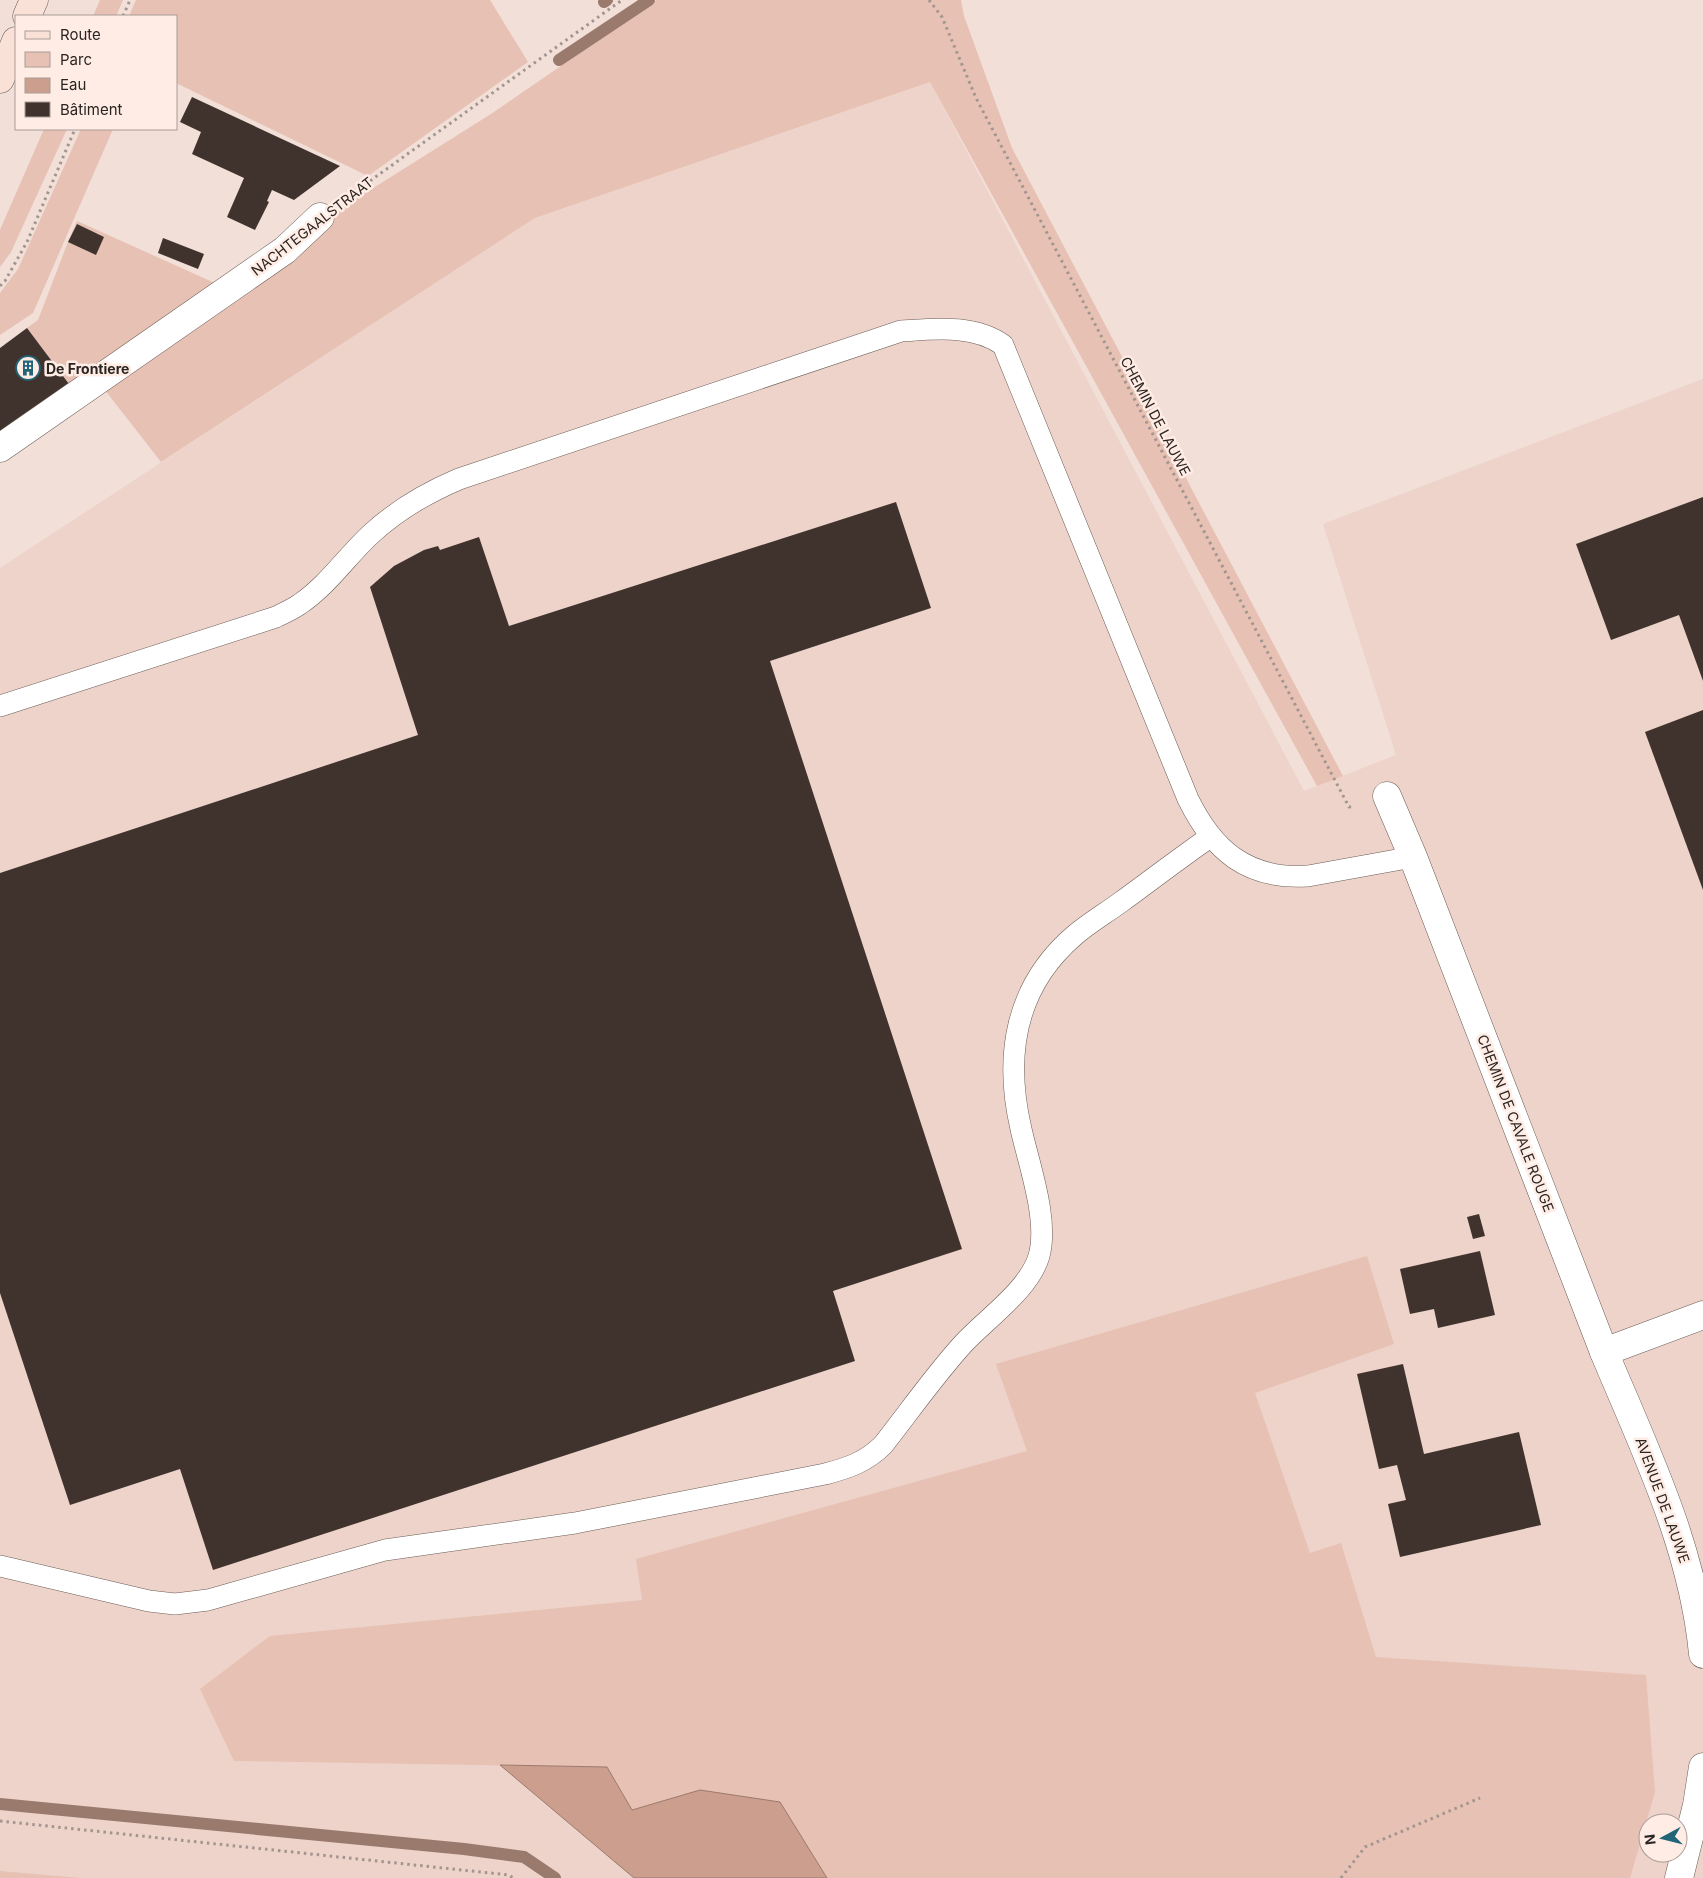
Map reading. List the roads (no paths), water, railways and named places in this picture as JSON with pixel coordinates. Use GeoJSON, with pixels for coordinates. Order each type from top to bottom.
{"type":"FeatureCollection","features":[{"type":"Feature","properties":{"kind":"main road"},"geometry":{"type":"LineString","coordinates":[[27,15],[34,0]]}},
{"type":"Feature","properties":{"kind":"main road"},"geometry":{"type":"LineString","coordinates":[[0,79],[15,43]]}},
{"type":"Feature","properties":{"kind":"street","name":"NACHTEGAALSTRAAT"},"geometry":{"type":"LineString","coordinates":[[0,448],[285,250],[320,217]]}},
{"type":"Feature","properties":{"kind":"street","name":"CHEMIN DE CAVALE ROUGE"},"geometry":{"type":"LineString","coordinates":[[1387,796],[1413,857],[1604,1352]]}},
{"type":"Feature","properties":{"kind":"street"},"geometry":{"type":"LineString","coordinates":[[1604,1352],[1703,1315]]}},
{"type":"Feature","properties":{"kind":"street","name":"AVENUE DE LAUWE"},"geometry":{"type":"LineString","coordinates":[[1604,1352],[1697,1575],[1697,1609],[1703,1654]]}},
{"type":"Feature","properties":{"kind":"street"},"geometry":{"type":"LineString","coordinates":[[1679,1878],[1695,1814],[1703,1767]]}},
{"type":"Feature","properties":{"kind":"lane"},"geometry":{"type":"LineString","coordinates":[[0,706],[276,617],[299,605],[316,591],[371,534],[395,514],[423,496],[459,479],[900,331],[962,330],[994,339],[1002,345],[1188,799],[1198,819],[1210,836],[1224,852],[1236,860],[1253,868],[1291,877],[1308,876],[1413,857]]}},
{"type":"Feature","properties":{"kind":"lane"},"geometry":{"type":"LineString","coordinates":[[0,1566],[149,1601],[192,1603],[385,1550],[575,1523],[825,1474],[861,1463],[883,1445],[963,1344],[1024,1283],[1033,1271],[1039,1258],[1042,1243],[1042,1222],[1015,1105],[1012,1070],[1013,1050],[1018,1029],[1026,1003],[1037,980],[1056,954],[1075,935],[1210,836]]}},
{"type":"Feature","properties":{"kind":"water"},"geometry":{"type":"Polygon","coordinates":[[[500,1765],[607,1767],[632,1810],[700,1790],[780,1802],[827,1878],[634,1878],[500,1765]]]}},
{"type":"Feature","properties":{"kind":"waterway"},"geometry":{"type":"LineString","coordinates":[[559,60],[649,0]]}},
{"type":"Feature","properties":{"kind":"waterway"},"geometry":{"type":"LineString","coordinates":[[0,1804],[464,1849],[524,1857],[555,1878]]}},
{"type":"Feature","properties":{"kind":"place","name":"De Frontiere"},"geometry":{"type":"Point","coordinates":[28,368]}}]}
